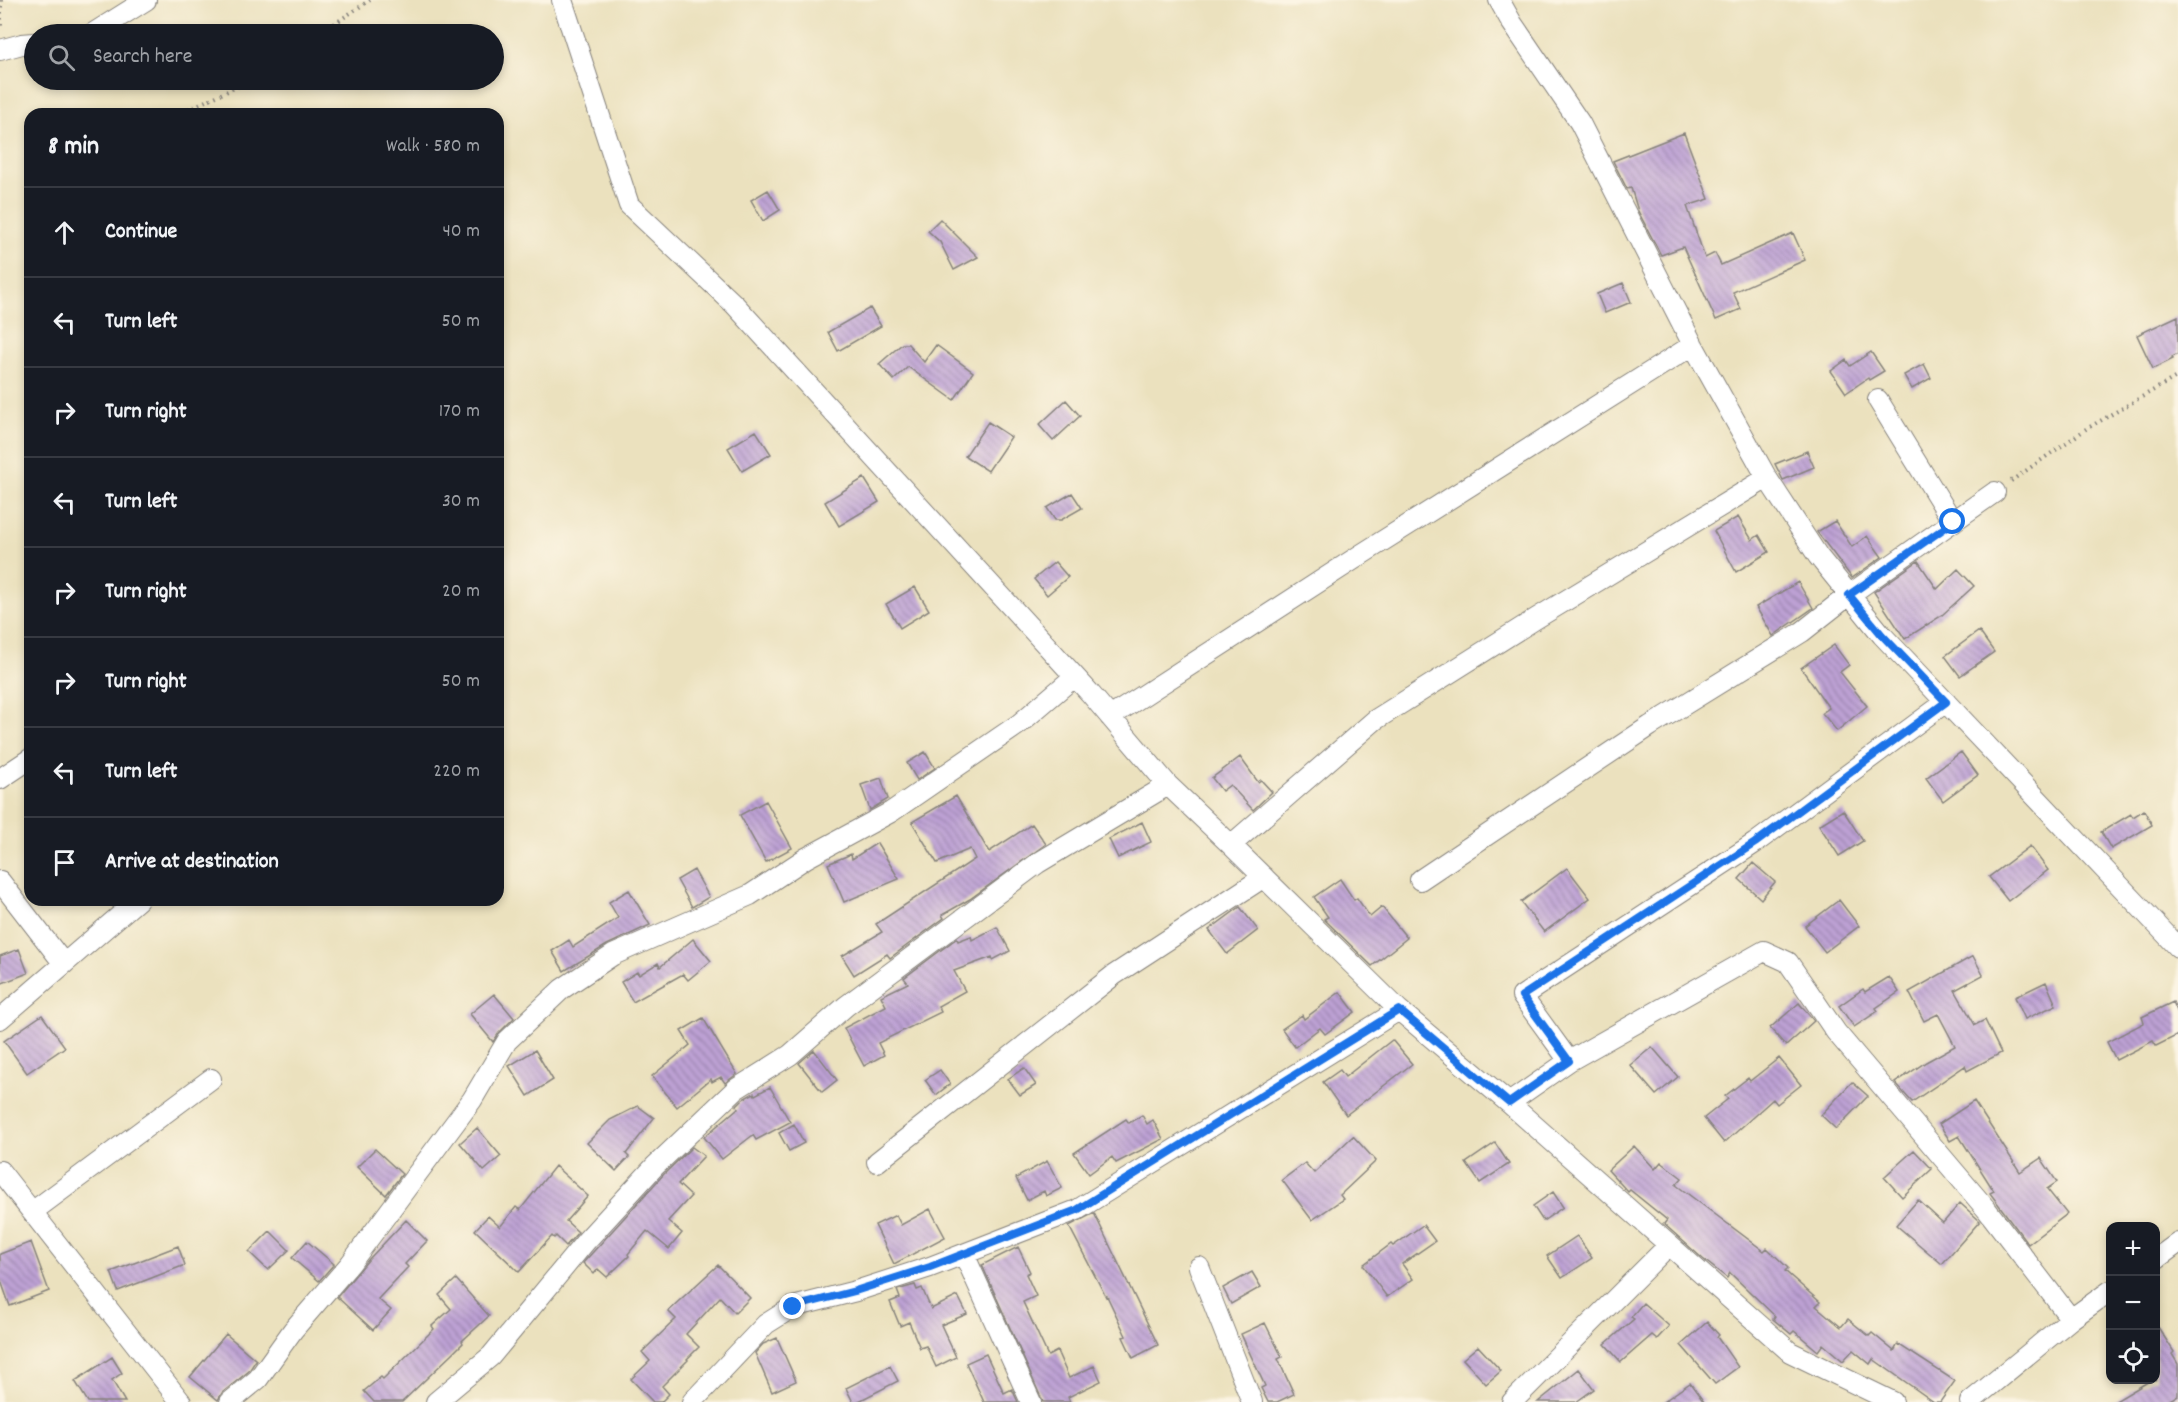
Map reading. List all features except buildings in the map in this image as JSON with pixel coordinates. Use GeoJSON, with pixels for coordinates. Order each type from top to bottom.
{"type":"FeatureCollection","features":[{"type":"Feature","properties":{"kind":"street"},"geometry":{"type":"LineString","coordinates":[[108,24],[146,0]]}},
{"type":"Feature","properties":{"kind":"street"},"geometry":{"type":"LineString","coordinates":[[562,0],[629,205],[735,305],[1074,677],[1168,785],[1399,1010],[1509,1103],[1790,1352],[1893,1402]]}},
{"type":"Feature","properties":{"kind":"street"},"geometry":{"type":"LineString","coordinates":[[1499,0],[1580,123],[1693,345],[1767,478],[1818,556],[1882,635],[2178,947]]}},
{"type":"Feature","properties":{"kind":"street"},"geometry":{"type":"LineString","coordinates":[[0,50],[24,44]]}},
{"type":"Feature","properties":{"kind":"street"},"geometry":{"type":"LineString","coordinates":[[1110,717],[1362,554],[1693,345]]}},
{"type":"Feature","properties":{"kind":"street"},"geometry":{"type":"LineString","coordinates":[[1878,400],[1953,522]]}},
{"type":"Feature","properties":{"kind":"street"},"geometry":{"type":"LineString","coordinates":[[1231,845],[1375,720],[1767,478]]}},
{"type":"Feature","properties":{"kind":"street"},"geometry":{"type":"LineString","coordinates":[[1420,880],[1650,726],[1802,632],[1849,595],[1995,492]]}},
{"type":"Feature","properties":{"kind":"street"},"geometry":{"type":"LineString","coordinates":[[230,1402],[258,1379],[293,1330],[350,1264],[472,1100],[507,1041],[562,990],[613,955],[750,895],[806,858],[891,812],[1018,724],[1074,677]]}},
{"type":"Feature","properties":{"kind":"street"},"geometry":{"type":"LineString","coordinates":[[1569,1061],[1522,996],[1755,843],[1946,702]]}},
{"type":"Feature","properties":{"kind":"street"},"geometry":{"type":"LineString","coordinates":[[0,779],[24,763]]}},
{"type":"Feature","properties":{"kind":"street"},"geometry":{"type":"LineString","coordinates":[[436,1402],[491,1356],[586,1241],[655,1166],[736,1089],[790,1055],[846,1006],[1038,863],[1168,785]]}},
{"type":"Feature","properties":{"kind":"street"},"geometry":{"type":"LineString","coordinates":[[877,1162],[1114,975],[1264,877]]}},
{"type":"Feature","properties":{"kind":"street"},"geometry":{"type":"LineString","coordinates":[[0,881],[64,964]]}},
{"type":"Feature","properties":{"kind":"street"},"geometry":{"type":"LineString","coordinates":[[0,1019],[131,906]]}},
{"type":"Feature","properties":{"kind":"street"},"geometry":{"type":"LineString","coordinates":[[1509,1103],[1569,1061],[1764,951],[1788,962],[1836,1032],[1987,1210],[2071,1319]]}},
{"type":"Feature","properties":{"kind":"street"},"geometry":{"type":"LineString","coordinates":[[692,1402],[766,1324],[793,1307],[855,1291],[964,1254],[1077,1210],[1399,1010]]}},
{"type":"Feature","properties":{"kind":"street"},"geometry":{"type":"LineString","coordinates":[[32,1212],[211,1079]]}},
{"type":"Feature","properties":{"kind":"street"},"geometry":{"type":"LineString","coordinates":[[0,1171],[181,1402]]}},
{"type":"Feature","properties":{"kind":"street"},"geometry":{"type":"LineString","coordinates":[[2160,1256],[2178,1243]]}},
{"type":"Feature","properties":{"kind":"street"},"geometry":{"type":"LineString","coordinates":[[1512,1402],[1669,1245]]}},
{"type":"Feature","properties":{"kind":"street"},"geometry":{"type":"LineString","coordinates":[[964,1254],[1031,1402]]}},
{"type":"Feature","properties":{"kind":"street"},"geometry":{"type":"LineString","coordinates":[[1199,1267],[1252,1402]]}},
{"type":"Feature","properties":{"kind":"street"},"geometry":{"type":"LineString","coordinates":[[1970,1402],[2071,1319],[2106,1294]]}},
{"type":"Feature","properties":{"kind":"path"},"geometry":{"type":"LineString","coordinates":[[0,50],[1,0]]}},
{"type":"Feature","properties":{"kind":"path"},"geometry":{"type":"LineString","coordinates":[[334,24],[370,0]]}},
{"type":"Feature","properties":{"kind":"path"},"geometry":{"type":"LineString","coordinates":[[190,108],[230,90]]}},
{"type":"Feature","properties":{"kind":"path"},"geometry":{"type":"LineString","coordinates":[[1995,492],[2086,429],[2178,376]]}},
{"type":"Feature","properties":{"kind":"route"},"geometry":{"type":"LineString","coordinates":[[793,1307],[855,1291],[930,1267],[1077,1210],[1399,1010],[1509,1103],[1569,1061],[1522,996],[1755,843],[1946,702],[1882,635],[1849,595],[1953,522]]}}]}
